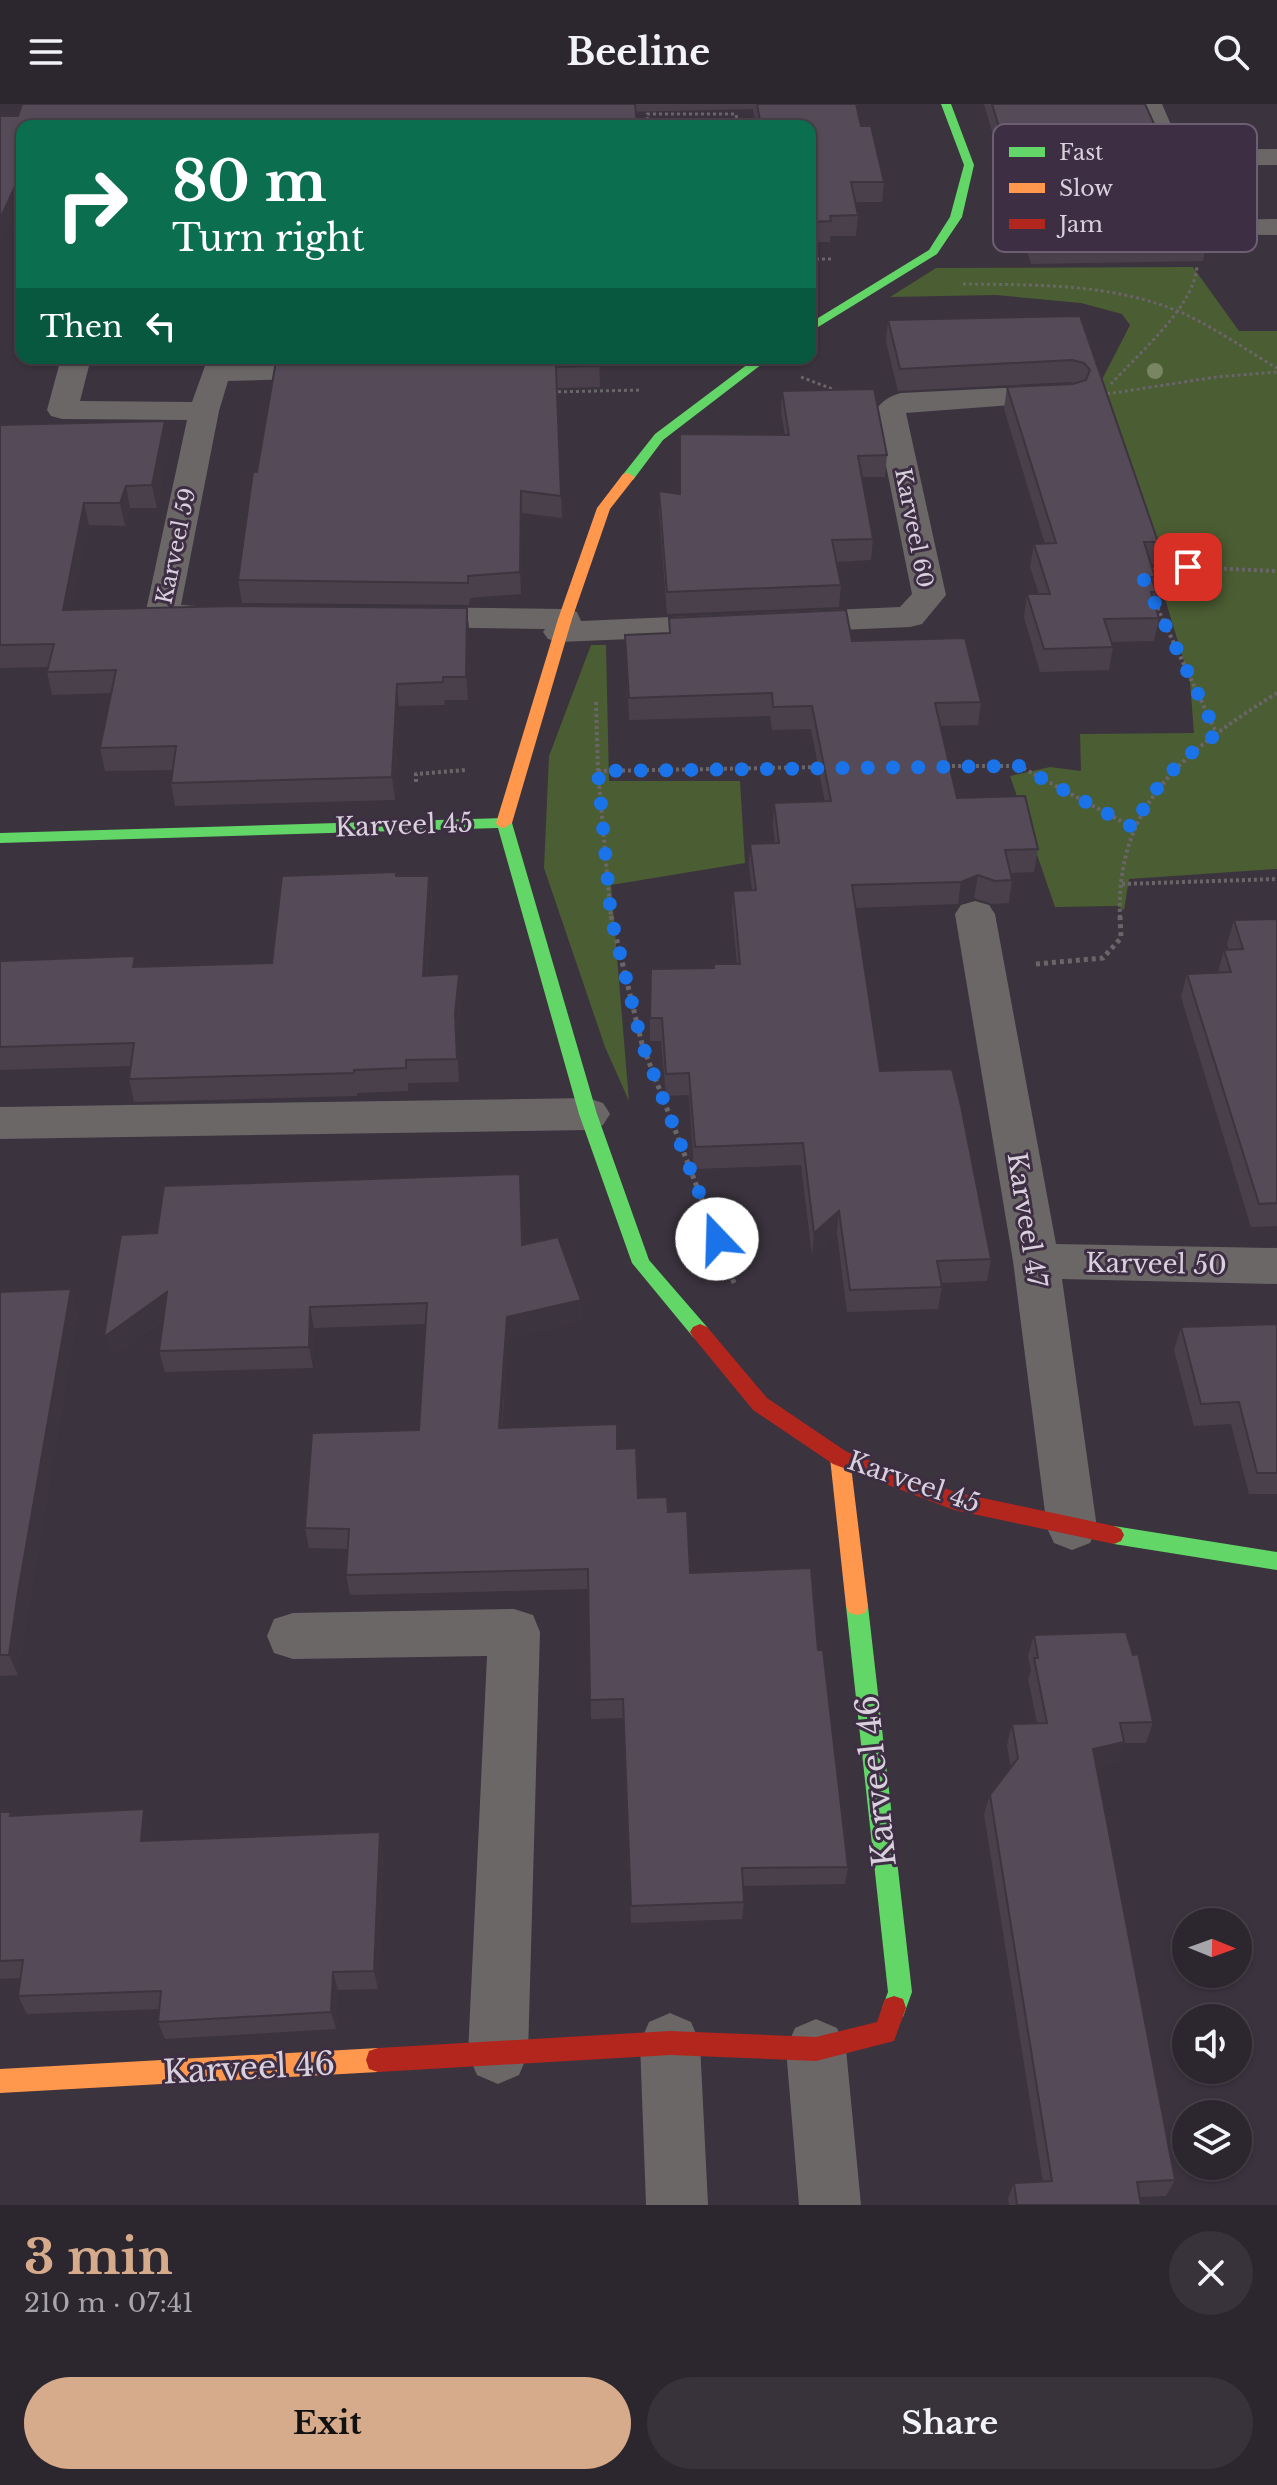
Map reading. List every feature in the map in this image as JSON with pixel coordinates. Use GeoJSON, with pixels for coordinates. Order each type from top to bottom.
{"type":"FeatureCollection","features":[{"type":"Feature","properties":{"kind":"street"},"geometry":{"type":"LineString","coordinates":[[816,324],[933,252],[956,217],[969,165],[946,104]]}},
{"type":"Feature","properties":{"kind":"street"},"geometry":{"type":"LineString","coordinates":[[1149,104],[1158,124]]}},
{"type":"Feature","properties":{"kind":"street"},"geometry":{"type":"LineString","coordinates":[[1257,157],[1277,157]]}},
{"type":"Feature","properties":{"kind":"street"},"geometry":{"type":"LineString","coordinates":[[1257,227],[1277,227]]}},
{"type":"Feature","properties":{"kind":"street"},"geometry":{"type":"LineString","coordinates":[[74,364],[62,410],[204,411]]}},
{"type":"Feature","properties":{"kind":"street"},"geometry":{"type":"LineString","coordinates":[[504,823],[573,627],[604,508],[659,437],[756,364]]}},
{"type":"Feature","properties":{"kind":"street","name":"Karveel 59"},"geometry":{"type":"LineString","coordinates":[[238,615],[162,615],[204,411],[216,372],[367,369]]}},
{"type":"Feature","properties":{"kind":"street"},"geometry":{"type":"LineString","coordinates":[[890,411],[901,402],[1069,394]]}},
{"type":"Feature","properties":{"kind":"street","name":"Karveel 60"},"geometry":{"type":"LineString","coordinates":[[573,627],[910,617],[929,595],[890,411]]}},
{"type":"Feature","properties":{"kind":"street"},"geometry":{"type":"LineString","coordinates":[[377,617],[573,627]]}},
{"type":"Feature","properties":{"kind":"street","name":"Karveel 45"},"geometry":{"type":"LineString","coordinates":[[0,838],[504,823],[588,1114],[641,1263],[760,1404],[840,1458],[954,1501],[1072,1528],[1277,1561]]}},
{"type":"Feature","properties":{"kind":"street","name":"Karveel 47"},"geometry":{"type":"LineString","coordinates":[[975,914],[1036,1261],[1072,1528]]}},
{"type":"Feature","properties":{"kind":"street"},"geometry":{"type":"LineString","coordinates":[[0,1123],[588,1114]]}},
{"type":"Feature","properties":{"kind":"street","name":"Karveel 50"},"geometry":{"type":"LineString","coordinates":[[1036,1261],[1277,1266]]}},
{"type":"Feature","properties":{"kind":"street","name":"Karveel 46"},"geometry":{"type":"LineString","coordinates":[[0,2081],[670,2043],[816,2049],[885,2032],[900,1992],[840,1458]]}},
{"type":"Feature","properties":{"kind":"street"},"geometry":{"type":"LineString","coordinates":[[293,1636],[514,1632],[498,2054]]}},
{"type":"Feature","properties":{"kind":"street"},"geometry":{"type":"LineString","coordinates":[[670,2043],[677,2205]]}},
{"type":"Feature","properties":{"kind":"street"},"geometry":{"type":"LineString","coordinates":[[816,2049],[830,2205]]}},
{"type":"Feature","properties":{"kind":"path"},"geometry":{"type":"LineString","coordinates":[[648,120],[647,114],[736,114],[737,120]]}},
{"type":"Feature","properties":{"kind":"path"},"geometry":{"type":"LineString","coordinates":[[1201,252],[1196,283],[1177,311],[1101,394],[1277,370]]}},
{"type":"Feature","properties":{"kind":"path"},"geometry":{"type":"LineString","coordinates":[[816,259],[871,259],[905,272],[972,286],[1065,285],[1126,295],[1177,311],[1277,370]]}},
{"type":"Feature","properties":{"kind":"path"},"geometry":{"type":"LineString","coordinates":[[799,376],[890,411]]}},
{"type":"Feature","properties":{"kind":"path"},"geometry":{"type":"LineString","coordinates":[[551,392],[643,390]]}},
{"type":"Feature","properties":{"kind":"path"},"geometry":{"type":"LineString","coordinates":[[1153,552],[1158,566]]}},
{"type":"Feature","properties":{"kind":"path"},"geometry":{"type":"LineString","coordinates":[[1144,580],[1158,566],[1277,571]]}},
{"type":"Feature","properties":{"kind":"path"},"geometry":{"type":"LineString","coordinates":[[1150,594],[1217,734]]}},
{"type":"Feature","properties":{"kind":"path"},"geometry":{"type":"LineString","coordinates":[[573,627],[598,771],[611,917],[642,1044],[736,1289]]}},
{"type":"Feature","properties":{"kind":"path"},"geometry":{"type":"LineString","coordinates":[[983,966],[1103,958],[1121,938],[1121,867],[1146,799],[1193,749],[1277,693]]}},
{"type":"Feature","properties":{"kind":"path"},"geometry":{"type":"LineString","coordinates":[[943,766],[1019,766],[1134,828]]}},
{"type":"Feature","properties":{"kind":"path"},"geometry":{"type":"LineString","coordinates":[[598,771],[833,767]]}},
{"type":"Feature","properties":{"kind":"path"},"geometry":{"type":"LineString","coordinates":[[1122,884],[1277,879]]}},
{"type":"Feature","properties":{"kind":"green space"},"geometry":{"type":"Polygon","coordinates":[[[1193,267],[1239,331],[1277,331],[1277,869],[1129,879],[1124,910],[1117,906],[1055,907],[1010,776],[1050,767],[1081,771],[1080,734],[1194,733],[1190,682],[1122,455],[1093,397],[1130,325],[1122,314],[1081,303],[996,295],[890,297],[936,268],[1193,267]]]}},
{"type":"Feature","properties":{"kind":"green space"},"geometry":{"type":"Polygon","coordinates":[[[591,645],[606,645],[609,781],[740,781],[745,863],[611,885],[629,1101],[605,1047],[544,868],[549,756],[591,645]]]}},
{"type":"Feature","properties":{"kind":"building"},"geometry":{"type":"Polygon","coordinates":[[[22,104],[635,104],[636,120],[16,120],[16,184],[0,219],[0,116],[18,116],[22,104]]]}},
{"type":"Feature","properties":{"kind":"building"},"geometry":{"type":"Polygon","coordinates":[[[757,104],[856,104],[861,126],[871,126],[884,182],[851,182],[858,215],[830,216],[831,221],[816,222],[816,120],[760,120],[757,104]]]}},
{"type":"Feature","properties":{"kind":"building"},"geometry":{"type":"Polygon","coordinates":[[[992,104],[1145,104],[1154,124],[998,124],[992,104]]]}},
{"type":"Feature","properties":{"kind":"building"},"geometry":{"type":"Polygon","coordinates":[[[1080,316],[1158,542],[1144,542],[1155,577],[1151,577],[1156,592],[1151,592],[1159,618],[1104,619],[1113,647],[1044,649],[1027,594],[1050,594],[1034,544],[1056,543],[1007,387],[1073,384],[1086,380],[1090,370],[1084,363],[1072,360],[900,369],[888,320],[1080,316]]]}},
{"type":"Feature","properties":{"kind":"building"},"geometry":{"type":"Polygon","coordinates":[[[275,364],[600,364],[556,367],[561,496],[521,491],[520,572],[468,576],[468,583],[238,580],[253,472],[257,472],[275,364]]]}},
{"type":"Feature","properties":{"kind":"building"},"geometry":{"type":"Polygon","coordinates":[[[874,389],[887,455],[858,456],[873,539],[832,540],[841,585],[667,592],[659,491],[680,494],[680,434],[789,435],[782,391],[874,389]]]}},
{"type":"Feature","properties":{"kind":"building"},"geometry":{"type":"Polygon","coordinates":[[[165,421],[152,485],[126,486],[120,503],[84,503],[63,610],[235,606],[467,608],[466,677],[443,677],[443,682],[397,684],[392,777],[171,783],[176,746],[100,748],[116,670],[47,672],[54,644],[0,645],[0,425],[165,421]]]}},
{"type":"Feature","properties":{"kind":"building"},"geometry":{"type":"Polygon","coordinates":[[[846,610],[852,641],[965,638],[981,702],[935,703],[957,798],[1025,796],[1038,849],[1005,850],[1012,880],[995,881],[978,875],[961,882],[852,885],[880,1071],[952,1069],[961,1106],[991,1259],[937,1261],[942,1287],[850,1290],[839,1211],[814,1233],[803,1143],[695,1147],[689,1073],[666,1074],[662,1018],[650,1018],[651,969],[714,968],[714,964],[740,964],[733,891],[756,890],[750,844],[779,843],[774,803],[831,801],[812,706],[773,707],[772,693],[629,698],[625,635],[670,633],[669,618],[846,610]]]}},
{"type":"Feature","properties":{"kind":"building"},"geometry":{"type":"Polygon","coordinates":[[[396,872],[396,876],[429,876],[423,976],[459,974],[455,1014],[457,1059],[406,1060],[406,1068],[354,1070],[354,1073],[129,1079],[134,1043],[0,1047],[0,961],[135,956],[133,967],[272,963],[282,876],[396,872]]]}},
{"type":"Feature","properties":{"kind":"building"},"geometry":{"type":"Polygon","coordinates":[[[1277,919],[1277,1203],[1259,1204],[1187,974],[1231,972],[1224,950],[1243,949],[1234,920],[1277,919]]]}},
{"type":"Feature","properties":{"kind":"building"},"geometry":{"type":"Polygon","coordinates":[[[520,1174],[522,1245],[558,1237],[581,1300],[507,1317],[499,1428],[617,1424],[617,1449],[636,1448],[638,1498],[667,1497],[668,1512],[687,1511],[690,1573],[811,1568],[818,1650],[823,1650],[848,1867],[742,1868],[744,1902],[631,1906],[623,1699],[590,1700],[588,1569],[346,1575],[349,1529],[305,1528],[312,1433],[419,1430],[427,1303],[310,1307],[309,1347],[159,1351],[167,1292],[104,1337],[121,1235],[157,1233],[164,1186],[520,1174]]]}},
{"type":"Feature","properties":{"kind":"building"},"geometry":{"type":"Polygon","coordinates":[[[71,1289],[9,1655],[0,1655],[0,1292],[71,1289]]]}},
{"type":"Feature","properties":{"kind":"building"},"geometry":{"type":"Polygon","coordinates":[[[1277,1324],[1277,1473],[1257,1473],[1239,1402],[1201,1404],[1181,1327],[1277,1324]]]}},
{"type":"Feature","properties":{"kind":"building"},"geometry":{"type":"Polygon","coordinates":[[[1126,1632],[1133,1655],[1138,1654],[1153,1722],[1120,1723],[1124,1742],[1093,1749],[1172,2164],[1172,2180],[1175,2180],[1137,2182],[1141,2205],[1017,2205],[1014,2183],[1052,2181],[990,1795],[1018,1758],[1012,1724],[1047,1723],[1034,1658],[1038,1658],[1034,1635],[1126,1632]]]}},
{"type":"Feature","properties":{"kind":"building"},"geometry":{"type":"Polygon","coordinates":[[[144,1809],[141,1841],[380,1832],[374,1971],[333,1972],[331,2012],[158,2022],[161,1991],[18,1996],[23,1960],[0,1961],[0,1812],[11,1812],[10,1816],[144,1809]]]}},
{"type":"Feature","properties":{"kind":"traffic: fast"},"geometry":{"type":"LineString","coordinates":[[816,324],[933,252],[956,217],[969,165],[946,104]]}},
{"type":"Feature","properties":{"kind":"traffic: fast"},"geometry":{"type":"LineString","coordinates":[[628,477],[659,437],[756,364]]}},
{"type":"Feature","properties":{"kind":"traffic: fast"},"geometry":{"type":"LineString","coordinates":[[504,823],[588,1114],[641,1263],[700,1332]]}},
{"type":"Feature","properties":{"kind":"traffic: fast"},"geometry":{"type":"LineString","coordinates":[[0,838],[504,823]]}},
{"type":"Feature","properties":{"kind":"traffic: fast"},"geometry":{"type":"LineString","coordinates":[[1114,1535],[1277,1561]]}},
{"type":"Feature","properties":{"kind":"traffic: fast"},"geometry":{"type":"LineString","coordinates":[[857,1606],[900,1992],[894,2008]]}},
{"type":"Feature","properties":{"kind":"traffic: slow"},"geometry":{"type":"LineString","coordinates":[[504,823],[565,619],[604,508],[628,477]]}},
{"type":"Feature","properties":{"kind":"traffic: slow"},"geometry":{"type":"LineString","coordinates":[[840,1458],[857,1606]]}},
{"type":"Feature","properties":{"kind":"traffic: slow"},"geometry":{"type":"LineString","coordinates":[[0,2081],[378,2060]]}},
{"type":"Feature","properties":{"kind":"traffic: jam"},"geometry":{"type":"LineString","coordinates":[[700,1332],[760,1404],[840,1458],[954,1501],[1114,1535]]}},
{"type":"Feature","properties":{"kind":"traffic: jam"},"geometry":{"type":"LineString","coordinates":[[378,2060],[670,2043],[816,2049],[885,2032],[894,2008]]}},
{"type":"Feature","properties":{"kind":"route"},"geometry":{"type":"LineString","coordinates":[[717,1239],[642,1044],[611,917],[598,771],[1019,766],[1134,828],[1146,799],[1193,749],[1217,734],[1144,580],[1158,566],[1188,567]]}}]}
